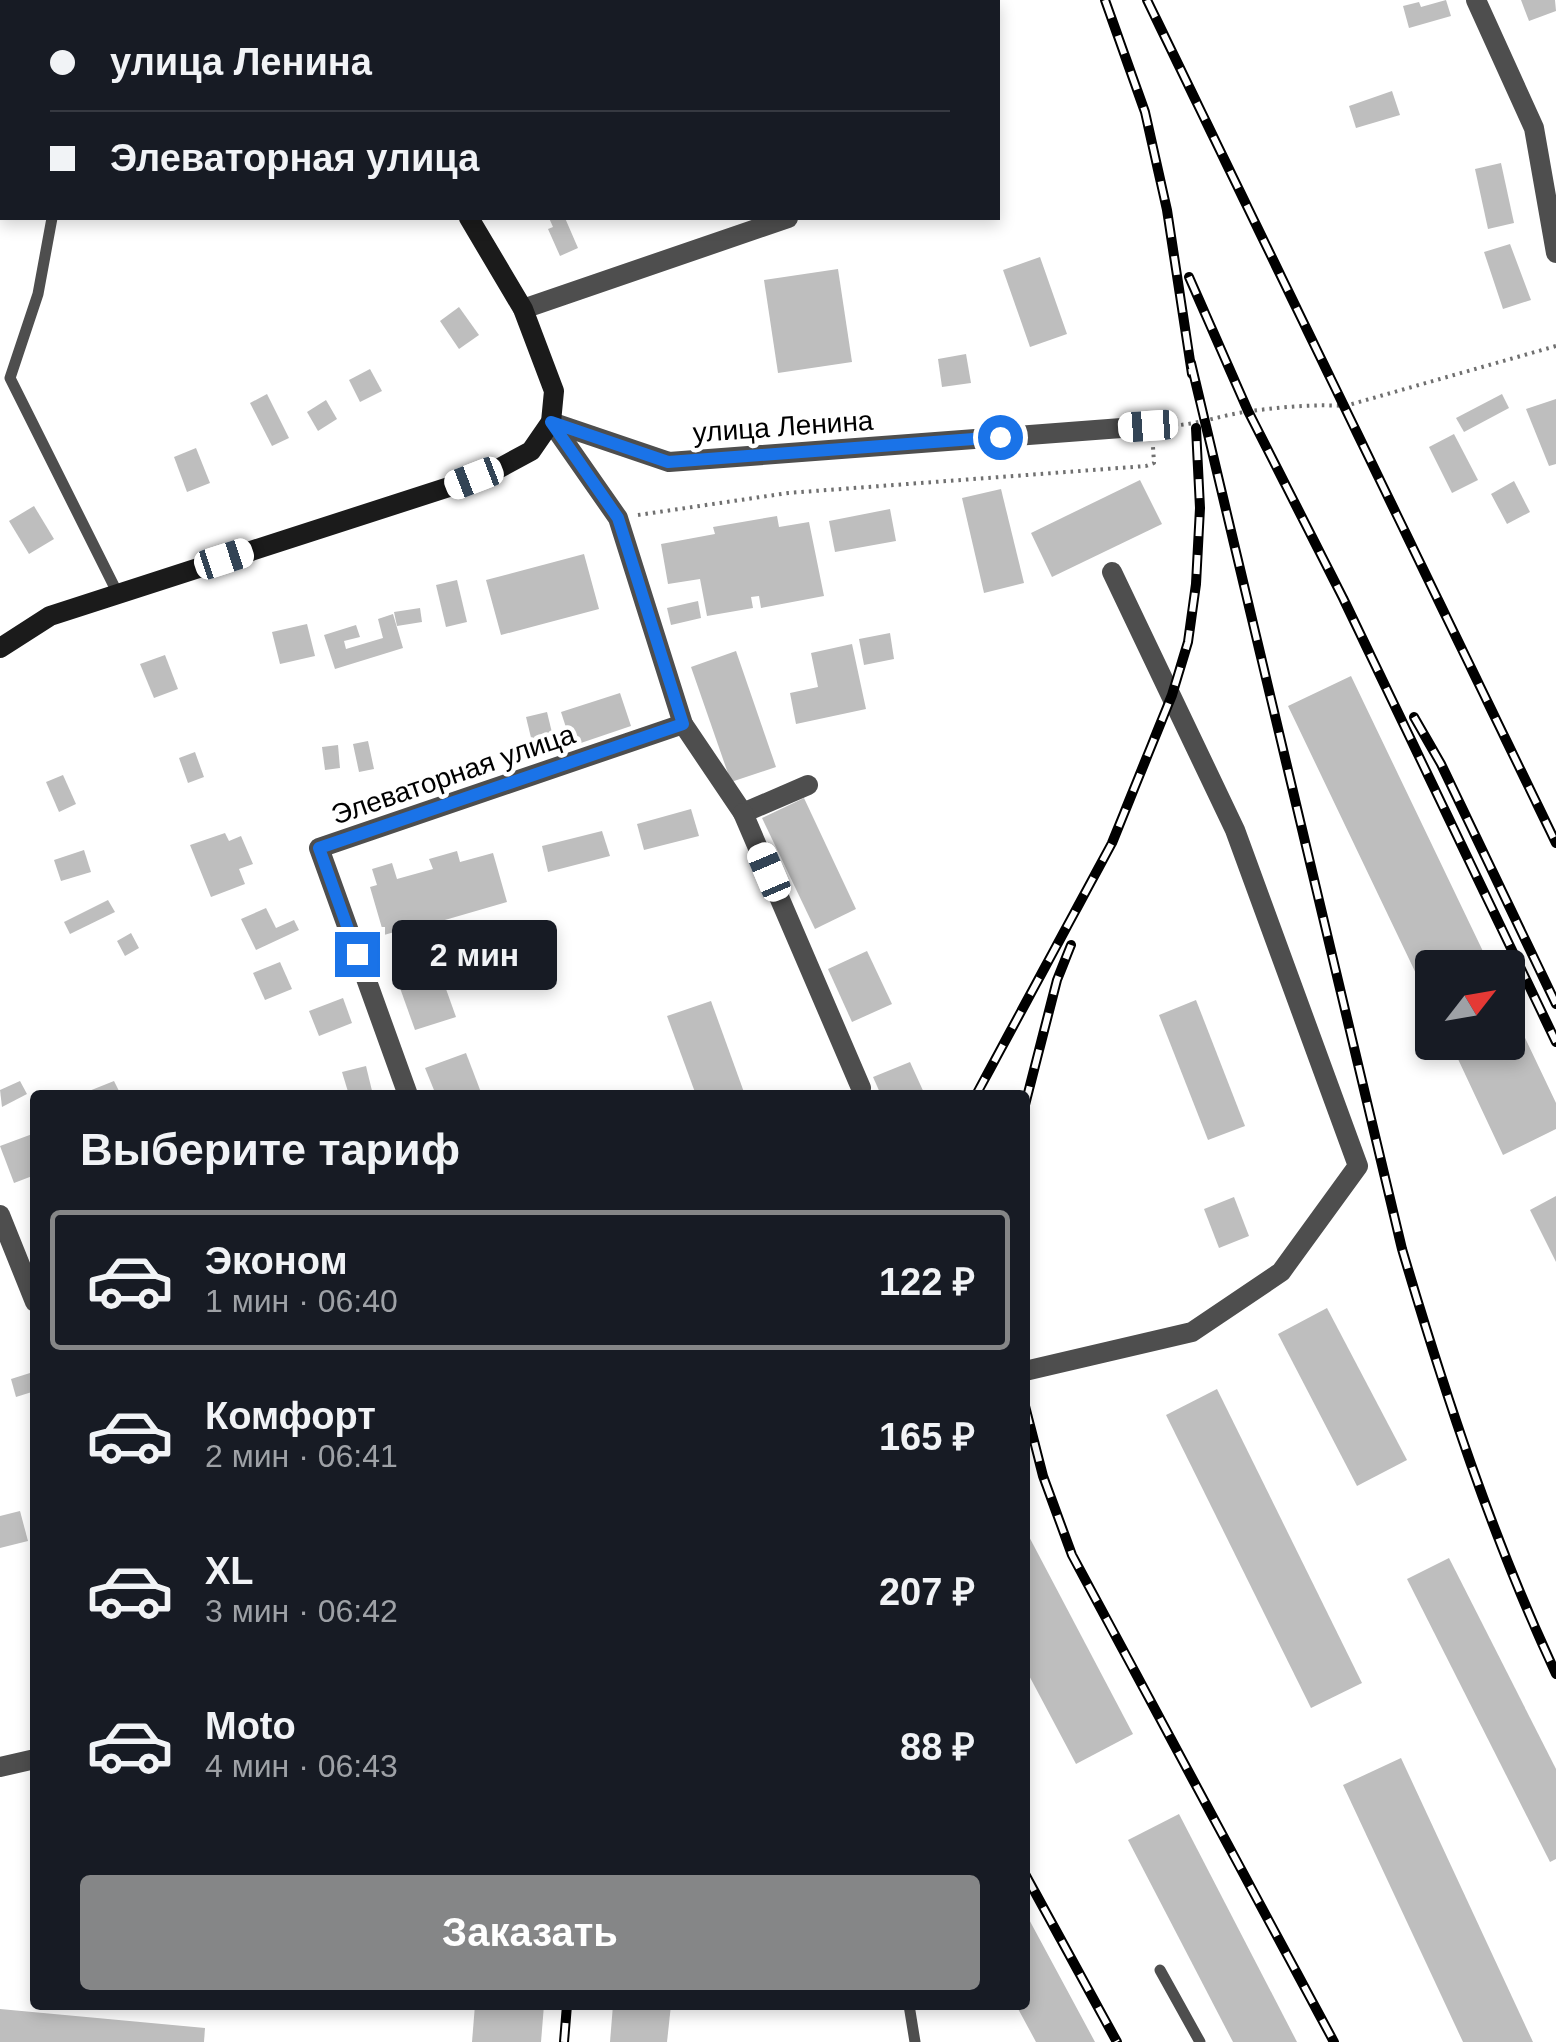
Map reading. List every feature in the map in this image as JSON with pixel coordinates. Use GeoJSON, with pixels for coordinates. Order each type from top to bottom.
{"type":"FeatureCollection","features":[{"type":"Feature","properties":{"kind":"main road"},"geometry":{"type":"LineString","coordinates":[[0,648],[50,616],[496,470],[530,451],[551,422],[554,391],[523,310],[470,220]]}},
{"type":"Feature","properties":{"kind":"street"},"geometry":{"type":"LineString","coordinates":[[1476,0],[1534,128],[1556,253]]}},
{"type":"Feature","properties":{"kind":"street"},"geometry":{"type":"LineString","coordinates":[[1534,128],[1556,121]]}},
{"type":"Feature","properties":{"kind":"street"},"geometry":{"type":"LineString","coordinates":[[523,310],[782,220]]}},
{"type":"Feature","properties":{"kind":"street"},"geometry":{"type":"LineString","coordinates":[[551,422],[618,518],[683,724],[743,813],[861,1088]]}},
{"type":"Feature","properties":{"kind":"street","name":"улица Ленина"},"geometry":{"type":"LineString","coordinates":[[551,422],[668,462],[1148,426]]}},
{"type":"Feature","properties":{"kind":"street"},"geometry":{"type":"LineString","coordinates":[[1030,1370],[1192,1332],[1281,1272],[1358,1166],[1235,830],[1112,572]]}},
{"type":"Feature","properties":{"kind":"street","name":"Элеваторная улица"},"geometry":{"type":"LineString","coordinates":[[406,1090],[319,848],[683,724]]}},
{"type":"Feature","properties":{"kind":"street"},"geometry":{"type":"LineString","coordinates":[[743,813],[808,785]]}},
{"type":"Feature","properties":{"kind":"street"},"geometry":{"type":"LineString","coordinates":[[0,1215],[30,1290]]}},
{"type":"Feature","properties":{"kind":"street"},"geometry":{"type":"LineString","coordinates":[[0,1768],[30,1760]]}},
{"type":"Feature","properties":{"kind":"lane"},"geometry":{"type":"LineString","coordinates":[[52,220],[38,294],[10,378],[118,594]]}},
{"type":"Feature","properties":{"kind":"lane"},"geometry":{"type":"LineString","coordinates":[[1160,1970],[1200,2042]]}},
{"type":"Feature","properties":{"kind":"lane"},"geometry":{"type":"LineString","coordinates":[[909,2010],[915,2042]]}},
{"type":"Feature","properties":{"kind":"path"},"geometry":{"type":"LineString","coordinates":[[618,518],[788,493],[1146,466],[1154,463],[1155,455],[1148,426],[1196,426],[1248,412],[1345,406],[1556,346]]}},
{"type":"Feature","properties":{"kind":"building"},"geometry":{"type":"Polygon","coordinates":[[[1446,0],[1451,16],[1409,28],[1403,6],[1419,2],[1421,7],[1446,0]]]}},
{"type":"Feature","properties":{"kind":"building"},"geometry":{"type":"Polygon","coordinates":[[[1521,0],[1555,0],[1556,11],[1529,21],[1521,0]]]}},
{"type":"Feature","properties":{"kind":"building"},"geometry":{"type":"Polygon","coordinates":[[[1392,91],[1400,115],[1356,128],[1349,106],[1392,91]]]}},
{"type":"Feature","properties":{"kind":"building"},"geometry":{"type":"Polygon","coordinates":[[[1501,163],[1514,223],[1488,229],[1475,169],[1501,163]]]}},
{"type":"Feature","properties":{"kind":"building"},"geometry":{"type":"Polygon","coordinates":[[[550,220],[566,220],[578,248],[560,256],[548,229],[553,227],[550,220]]]}},
{"type":"Feature","properties":{"kind":"building"},"geometry":{"type":"Polygon","coordinates":[[[1510,244],[1531,300],[1503,309],[1484,252],[1510,244]]]}},
{"type":"Feature","properties":{"kind":"building"},"geometry":{"type":"Polygon","coordinates":[[[1040,257],[1067,334],[1030,347],[1003,270],[1040,257]]]}},
{"type":"Feature","properties":{"kind":"building"},"geometry":{"type":"Polygon","coordinates":[[[838,269],[852,362],[778,373],[764,280],[838,269]]]}},
{"type":"Feature","properties":{"kind":"building"},"geometry":{"type":"Polygon","coordinates":[[[459,307],[479,335],[459,349],[440,321],[459,307]]]}},
{"type":"Feature","properties":{"kind":"building"},"geometry":{"type":"Polygon","coordinates":[[[966,354],[971,383],[942,387],[938,359],[966,354]]]}},
{"type":"Feature","properties":{"kind":"building"},"geometry":{"type":"Polygon","coordinates":[[[370,369],[382,391],[360,402],[349,380],[370,369]]]}},
{"type":"Feature","properties":{"kind":"building"},"geometry":{"type":"Polygon","coordinates":[[[267,394],[289,438],[272,446],[250,403],[267,394]]]}},
{"type":"Feature","properties":{"kind":"building"},"geometry":{"type":"Polygon","coordinates":[[[1502,394],[1509,408],[1464,432],[1456,418],[1502,394]]]}},
{"type":"Feature","properties":{"kind":"building"},"geometry":{"type":"Polygon","coordinates":[[[1556,399],[1556,464],[1549,466],[1526,409],[1556,399]]]}},
{"type":"Feature","properties":{"kind":"building"},"geometry":{"type":"Polygon","coordinates":[[[326,400],[337,419],[318,431],[307,412],[326,400]]]}},
{"type":"Feature","properties":{"kind":"building"},"geometry":{"type":"Polygon","coordinates":[[[1454,434],[1478,480],[1452,493],[1429,447],[1454,434]]]}},
{"type":"Feature","properties":{"kind":"building"},"geometry":{"type":"Polygon","coordinates":[[[196,448],[210,483],[187,492],[174,457],[196,448]]]}},
{"type":"Feature","properties":{"kind":"building"},"geometry":{"type":"Polygon","coordinates":[[[1140,480],[1162,524],[1052,577],[1031,533],[1140,480]]]}},
{"type":"Feature","properties":{"kind":"building"},"geometry":{"type":"Polygon","coordinates":[[[1514,481],[1530,512],[1507,524],[1491,494],[1514,481]]]}},
{"type":"Feature","properties":{"kind":"building"},"geometry":{"type":"Polygon","coordinates":[[[1001,489],[1024,583],[984,593],[962,498],[1001,489]]]}},
{"type":"Feature","properties":{"kind":"building"},"geometry":{"type":"Polygon","coordinates":[[[34,506],[54,539],[29,554],[9,521],[34,506]]]}},
{"type":"Feature","properties":{"kind":"building"},"geometry":{"type":"Polygon","coordinates":[[[890,509],[896,541],[835,552],[829,521],[890,509]]]}},
{"type":"Feature","properties":{"kind":"building"},"geometry":{"type":"Polygon","coordinates":[[[777,516],[779,527],[809,522],[824,596],[761,608],[759,596],[751,597],[753,608],[707,616],[700,579],[668,584],[661,544],[715,534],[713,527],[777,516]]]}},
{"type":"Feature","properties":{"kind":"building"},"geometry":{"type":"Polygon","coordinates":[[[584,554],[599,609],[501,635],[486,580],[584,554]]]}},
{"type":"Feature","properties":{"kind":"building"},"geometry":{"type":"Polygon","coordinates":[[[457,580],[467,622],[446,627],[436,585],[457,580]]]}},
{"type":"Feature","properties":{"kind":"building"},"geometry":{"type":"Polygon","coordinates":[[[698,601],[701,618],[671,625],[667,608],[698,601]]]}},
{"type":"Feature","properties":{"kind":"building"},"geometry":{"type":"Polygon","coordinates":[[[420,608],[422,622],[397,626],[394,612],[420,608]]]}},
{"type":"Feature","properties":{"kind":"building"},"geometry":{"type":"Polygon","coordinates":[[[393,614],[403,648],[335,669],[324,635],[356,625],[360,637],[344,641],[346,649],[383,638],[378,619],[393,614]]]}},
{"type":"Feature","properties":{"kind":"building"},"geometry":{"type":"Polygon","coordinates":[[[307,624],[315,656],[280,664],[272,632],[307,624]]]}},
{"type":"Feature","properties":{"kind":"building"},"geometry":{"type":"Polygon","coordinates":[[[890,633],[894,659],[864,665],[859,639],[890,633]]]}},
{"type":"Feature","properties":{"kind":"building"},"geometry":{"type":"Polygon","coordinates":[[[852,644],[866,709],[796,724],[790,693],[818,687],[811,653],[852,644]]]}},
{"type":"Feature","properties":{"kind":"building"},"geometry":{"type":"Polygon","coordinates":[[[736,651],[776,767],[731,782],[691,667],[736,651]]]}},
{"type":"Feature","properties":{"kind":"building"},"geometry":{"type":"Polygon","coordinates":[[[165,655],[178,689],[154,698],[140,664],[165,655]]]}},
{"type":"Feature","properties":{"kind":"building"},"geometry":{"type":"Polygon","coordinates":[[[1351,676],[1482,950],[1415,950],[1415,971],[1288,706],[1351,676]]]}},
{"type":"Feature","properties":{"kind":"building"},"geometry":{"type":"Polygon","coordinates":[[[620,693],[631,726],[572,746],[561,712],[620,693]]]}},
{"type":"Feature","properties":{"kind":"building"},"geometry":{"type":"Polygon","coordinates":[[[547,712],[555,745],[534,750],[526,717],[547,712]]]}},
{"type":"Feature","properties":{"kind":"building"},"geometry":{"type":"Polygon","coordinates":[[[368,741],[374,769],[359,772],[353,744],[368,741]]]}},
{"type":"Feature","properties":{"kind":"building"},"geometry":{"type":"Polygon","coordinates":[[[338,745],[340,768],[325,770],[322,747],[338,745]]]}},
{"type":"Feature","properties":{"kind":"building"},"geometry":{"type":"Polygon","coordinates":[[[195,752],[204,777],[188,783],[179,758],[195,752]]]}},
{"type":"Feature","properties":{"kind":"building"},"geometry":{"type":"Polygon","coordinates":[[[63,775],[76,804],[59,812],[46,782],[63,775]]]}},
{"type":"Feature","properties":{"kind":"building"},"geometry":{"type":"Polygon","coordinates":[[[804,798],[856,909],[815,929],[762,818],[804,798]]]}},
{"type":"Feature","properties":{"kind":"building"},"geometry":{"type":"Polygon","coordinates":[[[691,809],[699,836],[644,850],[637,824],[691,809]]]}},
{"type":"Feature","properties":{"kind":"building"},"geometry":{"type":"Polygon","coordinates":[[[602,831],[610,856],[548,872],[542,846],[602,831]]]}},
{"type":"Feature","properties":{"kind":"building"},"geometry":{"type":"Polygon","coordinates":[[[225,833],[229,841],[241,836],[253,864],[239,869],[245,884],[211,897],[190,845],[225,833]]]}},
{"type":"Feature","properties":{"kind":"building"},"geometry":{"type":"Polygon","coordinates":[[[84,850],[91,872],[61,881],[54,860],[84,850]]]}},
{"type":"Feature","properties":{"kind":"building"},"geometry":{"type":"Polygon","coordinates":[[[457,851],[460,862],[493,853],[507,902],[438,922],[444,944],[405,955],[398,931],[384,935],[370,887],[377,885],[372,869],[392,863],[397,879],[433,869],[429,859],[457,851]]]}},
{"type":"Feature","properties":{"kind":"building"},"geometry":{"type":"Polygon","coordinates":[[[108,900],[115,912],[70,934],[64,922],[108,900]]]}},
{"type":"Feature","properties":{"kind":"building"},"geometry":{"type":"Polygon","coordinates":[[[266,908],[276,928],[294,920],[299,930],[256,950],[241,919],[266,908]]]}},
{"type":"Feature","properties":{"kind":"building"},"geometry":{"type":"Polygon","coordinates":[[[131,933],[139,948],[125,956],[117,941],[131,933]]]}},
{"type":"Feature","properties":{"kind":"building"},"geometry":{"type":"Polygon","coordinates":[[[867,951],[892,1004],[852,1022],[828,969],[867,951]]]}},
{"type":"Feature","properties":{"kind":"building"},"geometry":{"type":"Polygon","coordinates":[[[436,961],[456,1017],[415,1030],[395,974],[436,961]]]}},
{"type":"Feature","properties":{"kind":"building"},"geometry":{"type":"Polygon","coordinates":[[[280,962],[292,989],[265,1000],[253,973],[280,962]]]}},
{"type":"Feature","properties":{"kind":"building"},"geometry":{"type":"Polygon","coordinates":[[[343,998],[352,1023],[319,1036],[309,1011],[343,998]]]}},
{"type":"Feature","properties":{"kind":"building"},"geometry":{"type":"Polygon","coordinates":[[[1196,1000],[1245,1126],[1208,1140],[1159,1015],[1196,1000]]]}},
{"type":"Feature","properties":{"kind":"building"},"geometry":{"type":"Polygon","coordinates":[[[711,1001],[743,1090],[694,1090],[667,1016],[711,1001]]]}},
{"type":"Feature","properties":{"kind":"building"},"geometry":{"type":"Polygon","coordinates":[[[1525,1038],[1556,1103],[1556,1129],[1503,1155],[1458,1060],[1525,1060],[1525,1038]]]}},
{"type":"Feature","properties":{"kind":"building"},"geometry":{"type":"Polygon","coordinates":[[[466,1053],[480,1090],[434,1090],[425,1068],[466,1053]]]}},
{"type":"Feature","properties":{"kind":"building"},"geometry":{"type":"Polygon","coordinates":[[[910,1062],[923,1090],[879,1090],[873,1077],[910,1062]]]}},
{"type":"Feature","properties":{"kind":"building"},"geometry":{"type":"Polygon","coordinates":[[[366,1066],[372,1090],[347,1090],[342,1072],[366,1066]]]}},
{"type":"Feature","properties":{"kind":"building"},"geometry":{"type":"Polygon","coordinates":[[[20,1081],[27,1094],[2,1107],[0,1090],[20,1081]]]}},
{"type":"Feature","properties":{"kind":"building"},"geometry":{"type":"Polygon","coordinates":[[[114,1081],[118,1090],[92,1090],[114,1081]]]}},
{"type":"Feature","properties":{"kind":"building"},"geometry":{"type":"Polygon","coordinates":[[[30,1135],[30,1177],[14,1183],[0,1146],[30,1135]]]}},
{"type":"Feature","properties":{"kind":"building"},"geometry":{"type":"Polygon","coordinates":[[[1556,1196],[1556,1262],[1530,1210],[1556,1196]]]}},
{"type":"Feature","properties":{"kind":"building"},"geometry":{"type":"Polygon","coordinates":[[[1234,1197],[1249,1236],[1219,1248],[1204,1209],[1234,1197]]]}},
{"type":"Feature","properties":{"kind":"building"},"geometry":{"type":"Polygon","coordinates":[[[1327,1308],[1407,1460],[1357,1486],[1278,1334],[1327,1308]]]}},
{"type":"Feature","properties":{"kind":"building"},"geometry":{"type":"Polygon","coordinates":[[[30,1373],[30,1393],[16,1397],[11,1379],[30,1373]]]}},
{"type":"Feature","properties":{"kind":"building"},"geometry":{"type":"Polygon","coordinates":[[[1217,1389],[1362,1683],[1311,1708],[1166,1415],[1217,1389]]]}},
{"type":"Feature","properties":{"kind":"building"},"geometry":{"type":"Polygon","coordinates":[[[20,1511],[28,1541],[0,1548],[0,1516],[20,1511]]]}},
{"type":"Feature","properties":{"kind":"building"},"geometry":{"type":"Polygon","coordinates":[[[1030,1538],[1133,1734],[1076,1764],[1030,1677],[1030,1538]]]}},
{"type":"Feature","properties":{"kind":"building"},"geometry":{"type":"Polygon","coordinates":[[[1449,1558],[1556,1769],[1556,1859],[1550,1862],[1407,1579],[1449,1558]]]}},
{"type":"Feature","properties":{"kind":"building"},"geometry":{"type":"Polygon","coordinates":[[[1401,1758],[1533,2042],[1463,2042],[1343,1785],[1401,1758]]]}},
{"type":"Feature","properties":{"kind":"building"},"geometry":{"type":"Polygon","coordinates":[[[1179,1814],[1297,2042],[1233,2042],[1128,1840],[1179,1814]]]}},
{"type":"Feature","properties":{"kind":"building"},"geometry":{"type":"Polygon","coordinates":[[[1030,1921],[1095,2042],[1036,2042],[1019,2010],[1030,2010],[1030,1921]]]}},
{"type":"Feature","properties":{"kind":"building"},"geometry":{"type":"Polygon","coordinates":[[[0,2009],[205,2028],[204,2042],[0,2042],[0,2009]]]}},
{"type":"Feature","properties":{"kind":"building"},"geometry":{"type":"Polygon","coordinates":[[[475,2010],[544,2010],[541,2042],[472,2042],[475,2010]]]}},
{"type":"Feature","properties":{"kind":"building"},"geometry":{"type":"Polygon","coordinates":[[[613,2010],[670,2010],[667,2042],[610,2042],[613,2010]]]}},
{"type":"Feature","properties":{"kind":"railway"},"geometry":{"type":"LineString","coordinates":[[1105,0],[1145,112],[1167,210],[1192,374]]}},
{"type":"Feature","properties":{"kind":"railway"},"geometry":{"type":"LineString","coordinates":[[1147,0],[1556,843]]}},
{"type":"Feature","properties":{"kind":"railway"},"geometry":{"type":"LineString","coordinates":[[1189,277],[1248,411],[1343,598],[1556,1042]]}},
{"type":"Feature","properties":{"kind":"railway"},"geometry":{"type":"LineString","coordinates":[[1191,363],[1402,1249],[1471,1465],[1556,1674]]}},
{"type":"Feature","properties":{"kind":"railway"},"geometry":{"type":"LineString","coordinates":[[979,1090],[1112,843],[1172,695],[1188,642],[1196,584],[1200,508],[1196,428]]}},
{"type":"Feature","properties":{"kind":"railway"},"geometry":{"type":"LineString","coordinates":[[1414,717],[1441,764],[1556,1004]]}},
{"type":"Feature","properties":{"kind":"railway"},"geometry":{"type":"LineString","coordinates":[[1029,1090],[1057,980],[1071,945]]}},
{"type":"Feature","properties":{"kind":"railway"},"geometry":{"type":"LineString","coordinates":[[1030,1425],[1043,1476],[1072,1555],[1334,2042]]}},
{"type":"Feature","properties":{"kind":"railway"},"geometry":{"type":"LineString","coordinates":[[1030,1883],[1117,2042]]}},
{"type":"Feature","properties":{"kind":"railway"},"geometry":{"type":"LineString","coordinates":[[564,2042],[567,2010]]}},
{"type":"Feature","properties":{"kind":"route"},"geometry":{"type":"LineString","coordinates":[[357,954],[319,848],[683,724],[618,518],[551,422],[668,462],[1000,437]]}}]}
